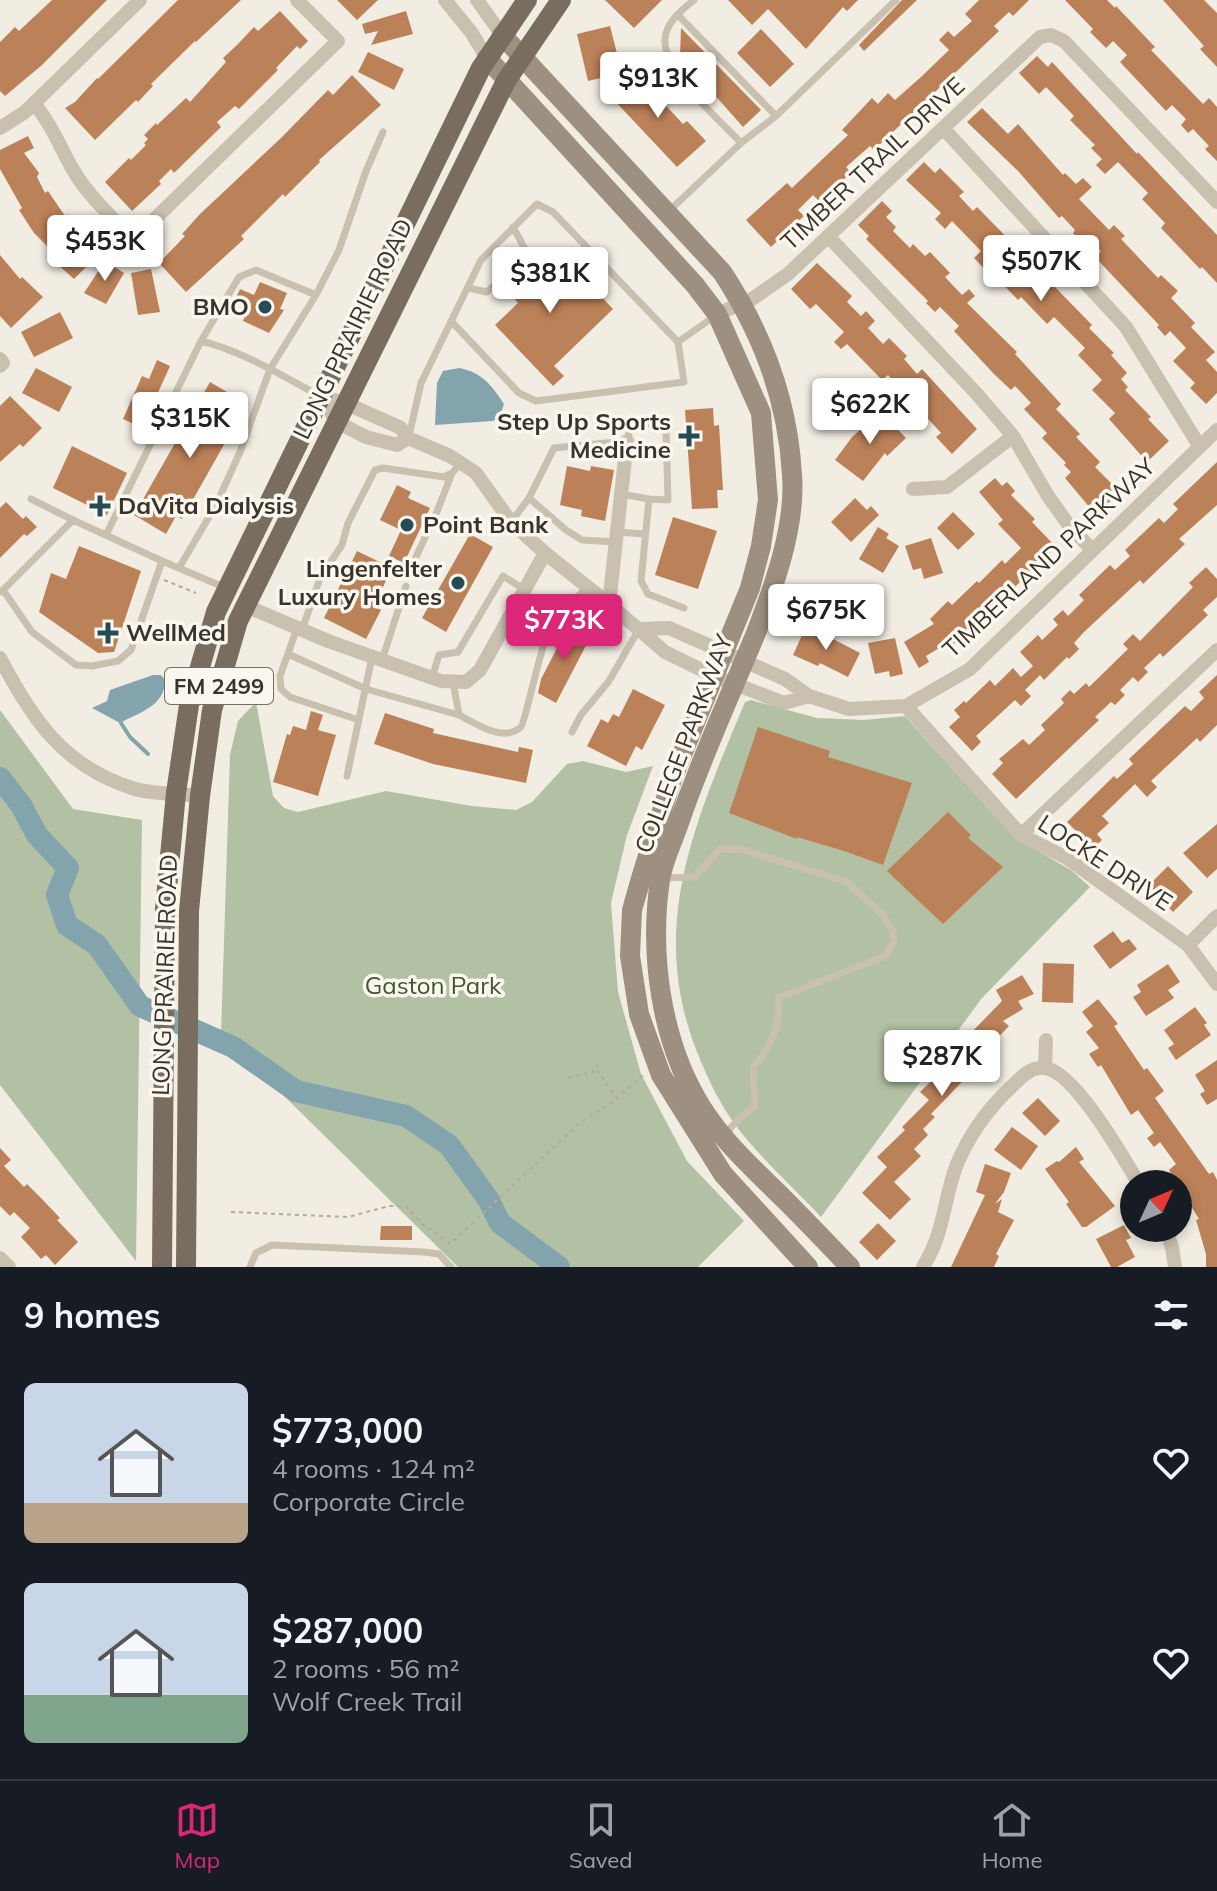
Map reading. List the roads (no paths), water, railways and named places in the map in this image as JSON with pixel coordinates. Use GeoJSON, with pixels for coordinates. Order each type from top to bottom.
{"type":"FeatureCollection","features":[{"type":"Feature","properties":{"kind":"main road","name":"LONG PRAIRIE ROAD"},"geometry":{"type":"LineString","coordinates":[[162,1267],[165,909],[176,793],[189,705],[216,612],[227,589],[487,58],[527,0]]}},
{"type":"Feature","properties":{"kind":"main road","name":"LONG PRAIRIE ROAD"},"geometry":{"type":"LineString","coordinates":[[186,1267],[189,911],[212,710],[238,621],[506,81],[561,0]]}},
{"type":"Feature","properties":{"kind":"main road","name":"COLLEGE PARKWAY"},"geometry":{"type":"LineString","coordinates":[[502,35],[722,272],[743,304],[778,386],[793,477],[787,536],[773,590],[693,782],[651,877],[632,910],[630,956],[639,1014],[659,1069],[712,1158],[735,1188],[808,1267]]}},
{"type":"Feature","properties":{"kind":"main road","name":"COLLEGE PARKWAY"},"geometry":{"type":"LineString","coordinates":[[487,58],[679,264],[717,314],[761,413],[768,500],[761,546],[750,588],[672,779],[651,877],[657,960],[665,1012],[679,1057],[701,1106],[727,1143],[850,1267]]}},
{"type":"Feature","properties":{"kind":"main road"},"geometry":{"type":"LineString","coordinates":[[712,1158],[727,1143]]}},
{"type":"Feature","properties":{"kind":"street"},"geometry":{"type":"LineString","coordinates":[[0,128],[34,103],[140,0]]}},
{"type":"Feature","properties":{"kind":"street"},"geometry":{"type":"LineString","coordinates":[[34,103],[52,126],[72,168],[88,192],[133,240],[338,41],[297,0]]}},
{"type":"Feature","properties":{"kind":"street","name":"COLLEGE PARKWAY"},"geometry":{"type":"LineString","coordinates":[[445,0],[487,58]]}},
{"type":"Feature","properties":{"kind":"street","name":"COLLEGE PARKWAY"},"geometry":{"type":"LineString","coordinates":[[477,0],[502,35]]}},
{"type":"Feature","properties":{"kind":"street","name":"TIMBER TRAIL DRIVE"},"geometry":{"type":"LineString","coordinates":[[717,314],[743,304],[788,274],[1040,37],[1051,35],[1064,41],[1217,202]]}},
{"type":"Feature","properties":{"kind":"street"},"geometry":{"type":"LineString","coordinates":[[943,128],[1126,327],[1200,447]]}},
{"type":"Feature","properties":{"kind":"street"},"geometry":{"type":"LineString","coordinates":[[828,236],[1013,436],[1055,505],[1092,550]]}},
{"type":"Feature","properties":{"kind":"street"},"geometry":{"type":"LineString","coordinates":[[321,396],[366,437],[397,445],[408,438]]}},
{"type":"Feature","properties":{"kind":"street","name":"TIMBERLAND PARKWAY"},"geometry":{"type":"LineString","coordinates":[[341,412],[401,428],[408,438],[456,468],[476,473],[511,522],[665,652],[714,676],[784,703],[809,696]]}},
{"type":"Feature","properties":{"kind":"street","name":"TIMBERLAND PARKWAY"},"geometry":{"type":"LineString","coordinates":[[639,629],[669,628],[785,679],[809,696],[849,709],[906,706],[970,669],[1217,430]]}},
{"type":"Feature","properties":{"kind":"street"},"geometry":{"type":"LineString","coordinates":[[913,489],[947,487],[1013,436]]}},
{"type":"Feature","properties":{"kind":"street"},"geometry":{"type":"LineString","coordinates":[[609,604],[627,441]]}},
{"type":"Feature","properties":{"kind":"street"},"geometry":{"type":"LineString","coordinates":[[246,606],[377,659],[432,678],[466,682],[480,670],[545,553]]}},
{"type":"Feature","properties":{"kind":"street"},"geometry":{"type":"LineString","coordinates":[[1021,835],[1217,650]]}},
{"type":"Feature","properties":{"kind":"street"},"geometry":{"type":"LineString","coordinates":[[0,658],[39,726],[68,754],[97,773],[133,789],[200,796]]}},
{"type":"Feature","properties":{"kind":"street","name":"LOCKE DRIVE"},"geometry":{"type":"LineString","coordinates":[[906,706],[1021,835],[1067,858],[1188,945],[1217,984]]}},
{"type":"Feature","properties":{"kind":"street"},"geometry":{"type":"LineString","coordinates":[[1188,945],[1217,916]]}},
{"type":"Feature","properties":{"kind":"street"},"geometry":{"type":"LineString","coordinates":[[1045,1068],[1046,1040]]}},
{"type":"Feature","properties":{"kind":"street"},"geometry":{"type":"LineString","coordinates":[[929,1265],[942,1227],[956,1166],[985,1115],[1025,1074],[1045,1068],[1063,1075],[1130,1170]]}},
{"type":"Feature","properties":{"kind":"street"},"geometry":{"type":"LineString","coordinates":[[1170,1242],[1175,1267]]}},
{"type":"Feature","properties":{"kind":"street"},"geometry":{"type":"LineString","coordinates":[[0,1258],[9,1267]]}},
{"type":"Feature","properties":{"kind":"lane"},"geometry":{"type":"LineString","coordinates":[[694,0],[672,20],[665,37],[668,60],[741,143]]}},
{"type":"Feature","properties":{"kind":"lane"},"geometry":{"type":"LineString","coordinates":[[668,212],[741,143],[776,116],[896,0]]}},
{"type":"Feature","properties":{"kind":"lane"},"geometry":{"type":"LineString","coordinates":[[678,15],[776,116]]}},
{"type":"Feature","properties":{"kind":"lane"},"geometry":{"type":"LineString","coordinates":[[179,568],[216,505],[240,452],[270,369],[316,295],[339,250],[383,132]]}},
{"type":"Feature","properties":{"kind":"lane"},"geometry":{"type":"LineString","coordinates":[[408,438],[421,383],[451,321],[468,288],[481,260],[537,204],[553,212],[678,342],[684,382],[536,401],[519,393],[451,321]]}},
{"type":"Feature","properties":{"kind":"lane"},"geometry":{"type":"LineString","coordinates":[[513,227],[527,253],[515,265]]}},
{"type":"Feature","properties":{"kind":"lane"},"geometry":{"type":"LineString","coordinates":[[106,535],[201,341],[239,277],[256,270],[316,295]]}},
{"type":"Feature","properties":{"kind":"lane"},"geometry":{"type":"LineString","coordinates":[[468,288],[487,292],[501,279]]}},
{"type":"Feature","properties":{"kind":"lane"},"geometry":{"type":"LineString","coordinates":[[678,342],[717,314]]}},
{"type":"Feature","properties":{"kind":"lane"},"geometry":{"type":"LineString","coordinates":[[201,341],[270,369],[321,396]]}},
{"type":"Feature","properties":{"kind":"lane"},"geometry":{"type":"LineString","coordinates":[[511,522],[529,498],[554,448],[627,441],[631,426],[659,422],[666,430],[668,500],[621,494]]}},
{"type":"Feature","properties":{"kind":"lane"},"geometry":{"type":"LineString","coordinates":[[359,720],[290,697],[281,689],[280,676],[288,654],[320,578],[342,545],[348,523],[375,470],[383,468],[444,477],[456,468]]}},
{"type":"Feature","properties":{"kind":"lane"},"geometry":{"type":"LineString","coordinates":[[416,557],[456,468]]}},
{"type":"Feature","properties":{"kind":"lane"},"geometry":{"type":"LineString","coordinates":[[529,498],[582,540],[645,534]]}},
{"type":"Feature","properties":{"kind":"lane"},"geometry":{"type":"LineString","coordinates":[[31,499],[227,589]]}},
{"type":"Feature","properties":{"kind":"lane"},"geometry":{"type":"LineString","coordinates":[[649,499],[641,581],[648,594],[684,608]]}},
{"type":"Feature","properties":{"kind":"lane"},"geometry":{"type":"LineString","coordinates":[[73,520],[2,591],[32,632],[76,665],[92,666],[118,661],[131,650],[162,561]]}},
{"type":"Feature","properties":{"kind":"lane"},"geometry":{"type":"LineString","coordinates":[[432,678],[439,655],[458,652],[503,576],[525,590]]}},
{"type":"Feature","properties":{"kind":"lane"},"geometry":{"type":"LineString","coordinates":[[347,776],[366,689],[406,586]]}},
{"type":"Feature","properties":{"kind":"lane"},"geometry":{"type":"LineString","coordinates":[[288,654],[366,689],[459,715],[501,734],[519,729],[526,721],[529,694],[548,633],[565,608],[588,587]]}},
{"type":"Feature","properties":{"kind":"lane"},"geometry":{"type":"LineString","coordinates":[[572,732],[581,715],[609,681],[639,629]]}},
{"type":"Feature","properties":{"kind":"lane"},"geometry":{"type":"LineString","coordinates":[[453,682],[459,715]]}},
{"type":"Feature","properties":{"kind":"lane"},"geometry":{"type":"LineString","coordinates":[[651,877],[694,877],[720,849],[741,849],[847,882],[870,901],[893,930],[894,941],[885,956],[778,998],[779,1009],[770,1045],[753,1067],[755,1105],[730,1128],[727,1143]]}},
{"type":"Feature","properties":{"kind":"lane"},"geometry":{"type":"LineString","coordinates":[[250,1267],[256,1253],[272,1245],[424,1252],[439,1254],[451,1267]]}},
{"type":"Feature","properties":{"kind":"water"},"geometry":{"type":"Polygon","coordinates":[[[459,368],[473,372],[490,385],[504,404],[500,416],[493,421],[435,425],[437,383],[443,371],[459,368]]]}},
{"type":"Feature","properties":{"kind":"water"},"geometry":{"type":"Polygon","coordinates":[[[161,675],[165,680],[164,689],[156,702],[143,711],[120,723],[92,708],[107,701],[110,690],[161,675]]]}},
{"type":"Feature","properties":{"kind":"waterway"},"geometry":{"type":"LineString","coordinates":[[121,723],[130,737],[148,754]]}},
{"type":"Feature","properties":{"kind":"waterway"},"geometry":{"type":"LineString","coordinates":[[0,778],[21,805],[37,835],[68,868],[57,895],[67,925],[97,945],[140,1006],[233,1047],[296,1091],[406,1116],[449,1145],[488,1199],[500,1223],[559,1267]]}},
{"type":"Feature","properties":{"kind":"place","name":"BMO"},"geometry":{"type":"Point","coordinates":[265,307]}},
{"type":"Feature","properties":{"kind":"place","name":"Step Up Sports Medicine"},"geometry":{"type":"Point","coordinates":[689,436]}},
{"type":"Feature","properties":{"kind":"place","name":"DaVita Dialysis"},"geometry":{"type":"Point","coordinates":[100,506]}},
{"type":"Feature","properties":{"kind":"place","name":"Point Bank"},"geometry":{"type":"Point","coordinates":[407,525]}},
{"type":"Feature","properties":{"kind":"place","name":"Lingenfelter Luxury Homes"},"geometry":{"type":"Point","coordinates":[458,583]}},
{"type":"Feature","properties":{"kind":"place","name":"WellMed"},"geometry":{"type":"Point","coordinates":[108,633]}},
{"type":"Feature","properties":{"kind":"park label","name":"Gaston Park"},"geometry":{"type":"Point","coordinates":[433,986]}}]}
